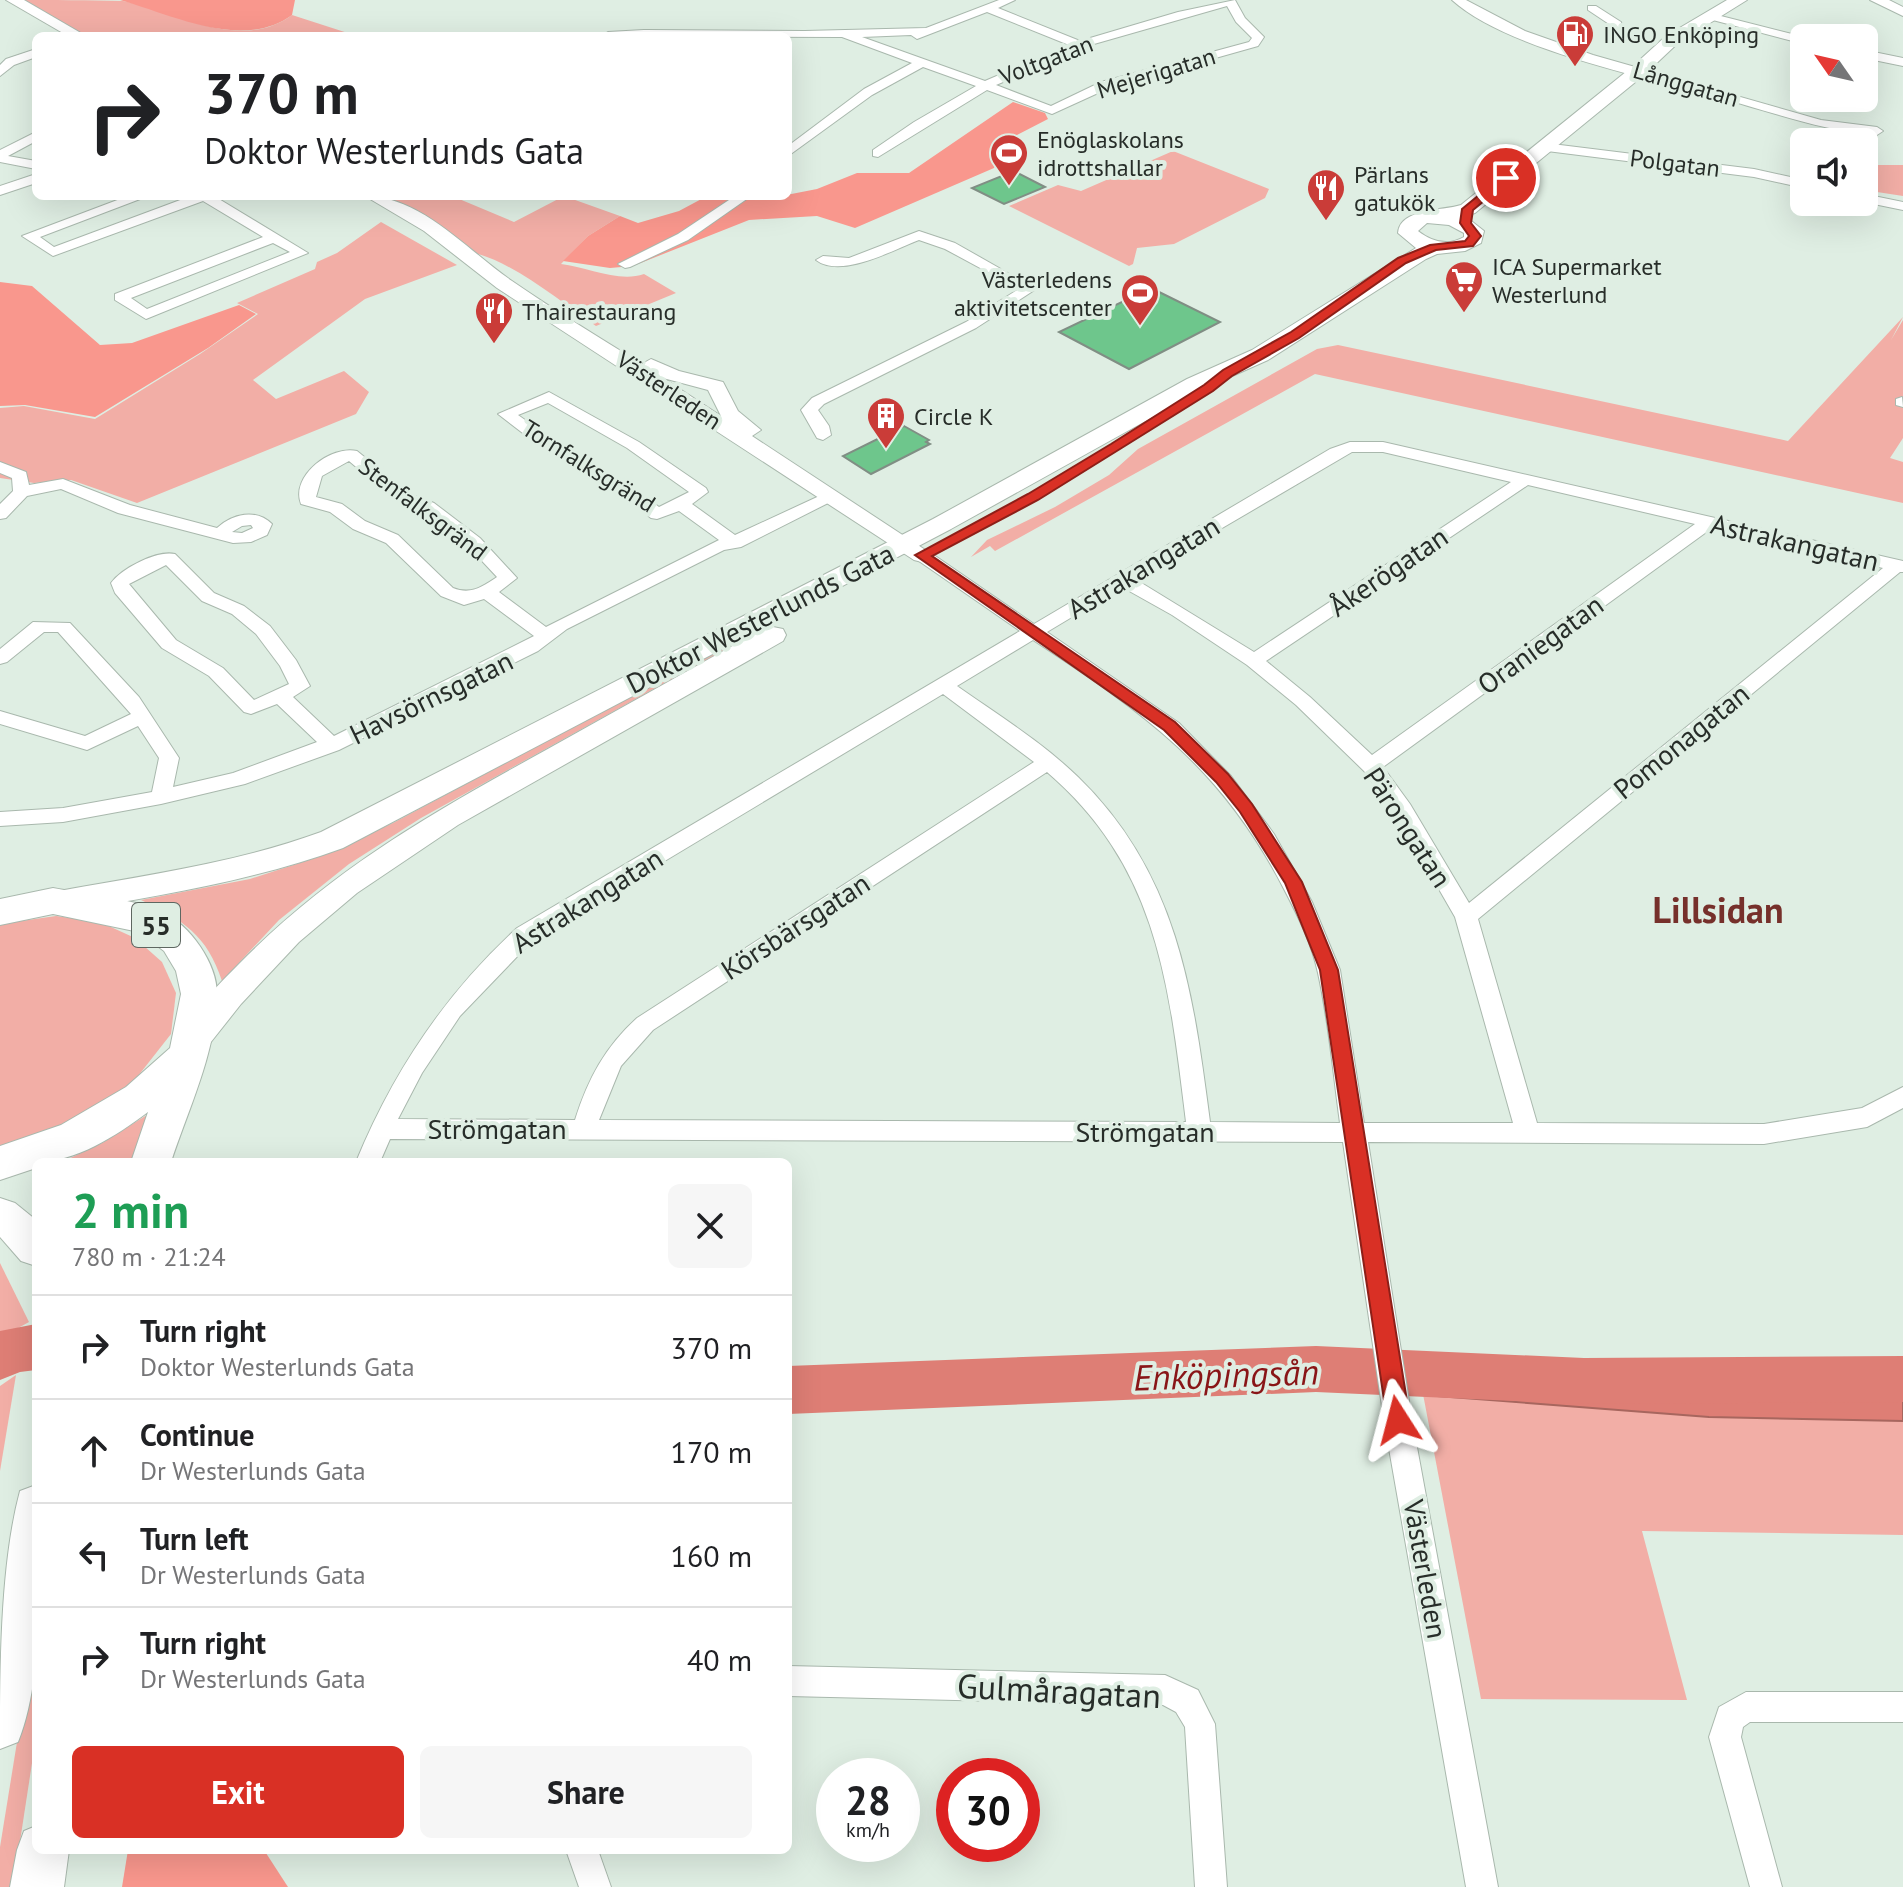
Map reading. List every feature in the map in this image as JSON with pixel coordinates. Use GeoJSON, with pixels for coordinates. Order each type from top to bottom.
{"type":"FeatureCollection","features":[{"type":"Feature","properties":{"kind":"main road"},"geometry":{"type":"LineString","coordinates":[[1426,244],[1408,233],[1412,222],[1427,217],[1467,216],[1544,147],[1638,71],[1646,60],[1739,0]]}},
{"type":"Feature","properties":{"kind":"main road","name":"Doktor Westerlunds Gata"},"geometry":{"type":"LineString","coordinates":[[59,902],[219,874],[275,861],[332,840],[914,550],[1033,497],[1208,388],[1227,373],[1295,335],[1426,244],[1469,244],[1475,236],[1467,216]]}},
{"type":"Feature","properties":{"kind":"main road","name":"Doktor Westerlunds Gata"},"geometry":{"type":"LineString","coordinates":[[188,1048],[229,995],[288,934],[359,876],[447,818],[857,589],[914,550]]}},
{"type":"Feature","properties":{"kind":"main road","name":"55"},"geometry":{"type":"LineString","coordinates":[[5,909],[59,902],[150,921],[177,942],[194,970],[199,994],[188,1048],[152,1158]]}},
{"type":"Feature","properties":{"kind":"main road"},"geometry":{"type":"LineString","coordinates":[[0,1163],[45,1151],[115,1117],[151,1091],[188,1048]]}},
{"type":"Feature","properties":{"kind":"main road"},"geometry":{"type":"LineString","coordinates":[[0,1215],[14,1224],[32,1244]]}},
{"type":"Feature","properties":{"kind":"main road"},"geometry":{"type":"LineString","coordinates":[[0,1724],[32,1531]]}},
{"type":"Feature","properties":{"kind":"main road"},"geometry":{"type":"LineString","coordinates":[[37,1887],[42,1854]]}},
{"type":"Feature","properties":{"kind":"street"},"geometry":{"type":"LineString","coordinates":[[13,0],[72,32]]}},
{"type":"Feature","properties":{"kind":"street"},"geometry":{"type":"LineString","coordinates":[[884,48],[1009,0]]}},
{"type":"Feature","properties":{"kind":"street","name":"Långgatan"},"geometry":{"type":"LineString","coordinates":[[1458,0],[1512,30],[1638,71],[1828,125],[1852,128]]}},
{"type":"Feature","properties":{"kind":"street"},"geometry":{"type":"LineString","coordinates":[[1877,0],[1903,12]]}},
{"type":"Feature","properties":{"kind":"street","name":"Mejerigatan"},"geometry":{"type":"LineString","coordinates":[[984,84],[1052,110],[1105,85],[1254,44],[1258,37],[1240,20],[1229,1]]}},
{"type":"Feature","properties":{"kind":"street","name":"Voltgatan"},"geometry":{"type":"LineString","coordinates":[[878,153],[933,112],[984,84],[1079,45],[1158,19],[1229,1]]}},
{"type":"Feature","properties":{"kind":"street"},"geometry":{"type":"LineString","coordinates":[[0,2],[54,32]]}},
{"type":"Feature","properties":{"kind":"street"},"geometry":{"type":"LineString","coordinates":[[987,8],[1079,45]]}},
{"type":"Feature","properties":{"kind":"street"},"geometry":{"type":"LineString","coordinates":[[1592,8],[1617,24],[1620,32]]}},
{"type":"Feature","properties":{"kind":"street"},"geometry":{"type":"LineString","coordinates":[[1713,17],[1790,36]]}},
{"type":"Feature","properties":{"kind":"street"},"geometry":{"type":"LineString","coordinates":[[792,35],[930,31]]}},
{"type":"Feature","properties":{"kind":"street"},"geometry":{"type":"LineString","coordinates":[[844,34],[984,84]]}},
{"type":"Feature","properties":{"kind":"street"},"geometry":{"type":"LineString","coordinates":[[792,42],[805,35]]}},
{"type":"Feature","properties":{"kind":"street"},"geometry":{"type":"LineString","coordinates":[[0,72],[17,58],[32,54]]}},
{"type":"Feature","properties":{"kind":"street"},"geometry":{"type":"LineString","coordinates":[[1878,57],[1903,62]]}},
{"type":"Feature","properties":{"kind":"street"},"geometry":{"type":"LineString","coordinates":[[792,149],[868,92],[923,62]]}},
{"type":"Feature","properties":{"kind":"street"},"geometry":{"type":"LineString","coordinates":[[0,156],[32,138]]}},
{"type":"Feature","properties":{"kind":"street","name":"Polgatan"},"geometry":{"type":"LineString","coordinates":[[1544,147],[1754,173],[1790,181]]}},
{"type":"Feature","properties":{"kind":"street"},"geometry":{"type":"LineString","coordinates":[[0,156],[32,164]]}},
{"type":"Feature","properties":{"kind":"street"},"geometry":{"type":"LineString","coordinates":[[0,191],[32,179]]}},
{"type":"Feature","properties":{"kind":"street"},"geometry":{"type":"LineString","coordinates":[[130,200],[29,236],[53,252],[193,200]]}},
{"type":"Feature","properties":{"kind":"street"},"geometry":{"type":"LineString","coordinates":[[211,200],[275,237],[301,253],[146,315],[120,297],[275,237]]}},
{"type":"Feature","properties":{"kind":"street","name":"Västerleden"},"geometry":{"type":"LineString","coordinates":[[360,200],[416,232],[448,241]]}},
{"type":"Feature","properties":{"kind":"street","name":"Västerleden"},"geometry":{"type":"LineString","coordinates":[[381,200],[430,227],[486,267],[504,284],[834,496],[1169,726],[1222,778],[1270,842],[1305,908],[1329,970],[1398,1420],[1482,1887]]}},
{"type":"Feature","properties":{"kind":"street"},"geometry":{"type":"LineString","coordinates":[[625,264],[683,237],[738,200]]}},
{"type":"Feature","properties":{"kind":"street"},"geometry":{"type":"LineString","coordinates":[[1878,201],[1903,206]]}},
{"type":"Feature","properties":{"kind":"street"},"geometry":{"type":"LineString","coordinates":[[823,260],[851,262],[919,235],[950,246],[1029,289],[971,325],[818,401],[809,410],[821,426],[823,435]]}},
{"type":"Feature","properties":{"kind":"street","name":"Västerleden"},"geometry":{"type":"LineString","coordinates":[[486,267],[516,278],[638,358],[672,375],[716,386],[730,414],[763,440],[775,457]]}},
{"type":"Feature","properties":{"kind":"street"},"geometry":{"type":"LineString","coordinates":[[675,395],[682,383],[693,380]]}},
{"type":"Feature","properties":{"kind":"street","name":"Tornfalksgränd"},"geometry":{"type":"LineString","coordinates":[[549,397],[596,427],[633,445],[700,492],[681,504],[657,514],[615,482],[603,478],[543,441],[506,414],[549,397]]}},
{"type":"Feature","properties":{"kind":"street","name":"Astrakangatan"},"geometry":{"type":"LineString","coordinates":[[369,1158],[380,1129],[410,1072],[460,997],[525,934],[1323,459],[1350,447],[1383,447],[1900,566]]}},
{"type":"Feature","properties":{"kind":"street","name":"Stenfalksgränd"},"geometry":{"type":"LineString","coordinates":[[351,454],[404,498],[428,507],[474,542],[508,578],[487,592],[464,599],[447,592],[392,539],[359,525],[336,508],[307,500],[311,476],[316,469],[351,454]]}},
{"type":"Feature","properties":{"kind":"street"},"geometry":{"type":"LineString","coordinates":[[0,467],[20,476],[21,492]]}},
{"type":"Feature","properties":{"kind":"street","name":"Åkerögatan"},"geometry":{"type":"LineString","coordinates":[[1254,661],[1523,481]]}},
{"type":"Feature","properties":{"kind":"street"},"geometry":{"type":"LineString","coordinates":[[0,514],[21,492],[63,484],[137,513],[222,533]]}},
{"type":"Feature","properties":{"kind":"street","name":"Havsörnsgatan"},"geometry":{"type":"LineString","coordinates":[[0,819],[63,815],[161,797],[238,779],[332,745],[531,647],[545,635],[718,546],[735,543],[834,496]]}},
{"type":"Feature","properties":{"kind":"street","name":"Tornfalksgränd"},"geometry":{"type":"LineString","coordinates":[[681,504],[735,543]]}},
{"type":"Feature","properties":{"kind":"street","name":"Oraniegatan"},"geometry":{"type":"LineString","coordinates":[[1371,766],[1709,522]]}},
{"type":"Feature","properties":{"kind":"street"},"geometry":{"type":"LineString","coordinates":[[169,558],[208,597],[238,610],[263,630],[289,664],[300,686],[280,696],[251,708],[216,672],[169,644],[121,589],[120,583],[126,576],[169,558]]}},
{"type":"Feature","properties":{"kind":"street","name":"Pomonagatan"},"geometry":{"type":"LineString","coordinates":[[1466,917],[1900,566]]}},
{"type":"Feature","properties":{"kind":"street","name":"Pärongatan"},"geometry":{"type":"LineString","coordinates":[[1123,580],[1178,611],[1254,661],[1303,701],[1371,766],[1403,809],[1466,917],[1528,1135]]}},
{"type":"Feature","properties":{"kind":"street","name":"Stenfalksgränd"},"geometry":{"type":"LineString","coordinates":[[487,592],[545,635]]}},
{"type":"Feature","properties":{"kind":"street"},"geometry":{"type":"LineString","coordinates":[[0,658],[40,626],[63,627],[143,716],[169,758],[161,797]]}},
{"type":"Feature","properties":{"kind":"street"},"geometry":{"type":"LineString","coordinates":[[944,686],[1048,762],[1098,809],[1145,881],[1166,928],[1180,988],[1199,1132]]}},
{"type":"Feature","properties":{"kind":"street"},"geometry":{"type":"LineString","coordinates":[[280,696],[332,745]]}},
{"type":"Feature","properties":{"kind":"street"},"geometry":{"type":"LineString","coordinates":[[0,717],[87,743],[143,716]]}},
{"type":"Feature","properties":{"kind":"street","name":"Körsbärsgatan"},"geometry":{"type":"LineString","coordinates":[[584,1128],[603,1071],[623,1044],[645,1024],[1048,762]]}},
{"type":"Feature","properties":{"kind":"street","name":"Strömgatan"},"geometry":{"type":"LineString","coordinates":[[380,1129],[1355,1130],[1528,1135],[1764,1134],[1867,1117],[1903,1097]]}},
{"type":"Feature","properties":{"kind":"street","name":"Gulmåragatan"},"geometry":{"type":"LineString","coordinates":[[792,1681],[1165,1690],[1187,1701],[1200,1724],[1211,1887]]}},
{"type":"Feature","properties":{"kind":"street"},"geometry":{"type":"LineString","coordinates":[[1766,1887],[1725,1737],[1730,1718],[1746,1707],[1903,1707]]}},
{"type":"Feature","properties":{"kind":"street"},"geometry":{"type":"LineString","coordinates":[[583,1854],[595,1887]]}},
{"type":"Feature","properties":{"kind":"shaded area"},"geometry":{"type":"Polygon","coordinates":[[[18,0],[123,1],[230,30],[272,26],[292,15],[345,32],[78,32],[18,0]]]}},
{"type":"Feature","properties":{"kind":"shaded area"},"geometry":{"type":"Polygon","coordinates":[[[120,0],[295,0],[292,15],[273,25],[252,30],[230,30],[185,21],[120,0]]]}},
{"type":"Feature","properties":{"kind":"shaded area"},"geometry":{"type":"Polygon","coordinates":[[[1013,102],[1045,113],[1048,119],[1013,137],[994,168],[855,228],[817,216],[749,220],[633,266],[610,268],[563,261],[588,236],[620,216],[638,223],[679,211],[700,200],[792,200],[792,194],[817,189],[857,173],[909,173],[1013,102]]]}},
{"type":"Feature","properties":{"kind":"shaded area"},"geometry":{"type":"Polygon","coordinates":[[[1173,151],[1269,189],[1265,198],[1174,244],[1137,248],[1133,264],[1129,266],[1009,206],[1058,185],[1081,191],[1173,151]]]}},
{"type":"Feature","properties":{"kind":"shaded area"},"geometry":{"type":"Polygon","coordinates":[[[1878,165],[1903,165],[1903,196],[1878,192],[1878,165]]]}},
{"type":"Feature","properties":{"kind":"shaded area"},"geometry":{"type":"Polygon","coordinates":[[[387,200],[462,200],[514,222],[556,200],[575,200],[620,216],[588,236],[561,264],[614,276],[644,274],[676,293],[596,326],[522,275],[475,253],[387,200]]]}},
{"type":"Feature","properties":{"kind":"shaded area"},"geometry":{"type":"Polygon","coordinates":[[[381,222],[457,265],[365,299],[253,380],[276,399],[344,371],[369,392],[356,414],[137,503],[71,480],[34,483],[0,478],[0,408],[24,406],[95,419],[258,314],[237,303],[315,269],[317,262],[337,253],[381,222]]]}},
{"type":"Feature","properties":{"kind":"shaded area"},"geometry":{"type":"Polygon","coordinates":[[[0,282],[32,286],[100,345],[132,343],[239,305],[256,314],[208,348],[95,417],[25,405],[0,406],[0,282]]]}},
{"type":"Feature","properties":{"kind":"shaded area"},"geometry":{"type":"Polygon","coordinates":[[[1903,317],[1891,340],[1903,320],[1903,438],[1890,458],[1903,462],[1903,503],[1315,374],[995,551],[990,546],[971,557],[987,540],[1055,507],[1109,475],[1138,449],[1317,349],[1338,345],[1788,441],[1903,317]]]}},
{"type":"Feature","properties":{"kind":"shaded area"},"geometry":{"type":"Polygon","coordinates":[[[798,606],[800,608],[421,818],[349,864],[279,920],[222,981],[209,952],[192,931],[141,900],[250,879],[318,857],[393,823],[798,606]]]}},
{"type":"Feature","properties":{"kind":"shaded area"},"geometry":{"type":"Polygon","coordinates":[[[56,916],[100,922],[135,938],[162,962],[176,993],[171,1034],[138,1076],[104,1106],[36,1140],[0,1150],[0,924],[56,916]]]}},
{"type":"Feature","properties":{"kind":"shaded area"},"geometry":{"type":"Polygon","coordinates":[[[150,1113],[133,1158],[70,1158],[104,1142],[150,1113]]]}},
{"type":"Feature","properties":{"kind":"shaded area"},"geometry":{"type":"Polygon","coordinates":[[[0,1263],[29,1322],[0,1338],[0,1263]]]}},
{"type":"Feature","properties":{"kind":"shaded area"},"geometry":{"type":"Polygon","coordinates":[[[1432,1369],[1693,1388],[1903,1375],[1903,1421],[1709,1417],[1438,1396],[1432,1369]]]}},
{"type":"Feature","properties":{"kind":"shaded area"},"geometry":{"type":"Polygon","coordinates":[[[16,1375],[0,1471],[0,1386],[16,1375]]]}},
{"type":"Feature","properties":{"kind":"shaded area"},"geometry":{"type":"Polygon","coordinates":[[[1423,1394],[1771,1409],[1903,1409],[1903,1535],[1642,1531],[1687,1700],[1481,1699],[1423,1394]]]}},
{"type":"Feature","properties":{"kind":"shaded area"},"geometry":{"type":"Polygon","coordinates":[[[32,1650],[32,1763],[13,1887],[0,1887],[0,1847],[32,1650]]]}},
{"type":"Feature","properties":{"kind":"shaded area"},"geometry":{"type":"Polygon","coordinates":[[[127,1854],[267,1854],[288,1887],[122,1887],[127,1854]]]}},
{"type":"Feature","properties":{"kind":"building","name":"Enöglaskolans idrottshallar"},"geometry":{"type":"Polygon","coordinates":[[[1014,171],[1045,187],[1004,204],[972,188],[1014,171]]]}},
{"type":"Feature","properties":{"kind":"building","name":"Västerledens aktivitetscenter"},"geometry":{"type":"Polygon","coordinates":[[[1151,288],[1220,322],[1129,369],[1059,332],[1151,288]]]}},
{"type":"Feature","properties":{"kind":"building","name":"Circle K"},"geometry":{"type":"Polygon","coordinates":[[[904,426],[929,440],[926,442],[930,444],[871,474],[843,456],[904,426]]]}},
{"type":"Feature","properties":{"kind":"waterway","name":"Enköpingsån"},"geometry":{"type":"LineString","coordinates":[[0,1357],[11,1350],[32,1347]]}},
{"type":"Feature","properties":{"kind":"waterway","name":"Enköpingsån"},"geometry":{"type":"LineString","coordinates":[[792,1390],[1316,1369],[1584,1381],[1903,1379]]}},
{"type":"Feature","properties":{"kind":"place","name":"INGO Enköping"},"geometry":{"type":"Point","coordinates":[1575,68]}},
{"type":"Feature","properties":{"kind":"place","name":"Enöglaskolans idrottshallar"},"geometry":{"type":"Point","coordinates":[1009,187]}},
{"type":"Feature","properties":{"kind":"place","name":"Pärlans gatukök"},"geometry":{"type":"Point","coordinates":[1326,222]}},
{"type":"Feature","properties":{"kind":"place","name":"ICA Supermarket Westerlund"},"geometry":{"type":"Point","coordinates":[1464,314]}},
{"type":"Feature","properties":{"kind":"place","name":"Västerledens aktivitetscenter"},"geometry":{"type":"Point","coordinates":[1140,327]}},
{"type":"Feature","properties":{"kind":"place","name":"Thairestaurang"},"geometry":{"type":"Point","coordinates":[494,345]}},
{"type":"Feature","properties":{"kind":"place","name":"Circle K"},"geometry":{"type":"Point","coordinates":[886,450]}},
{"type":"Feature","properties":{"kind":"district","name":"Lillsidan"},"geometry":{"type":"Point","coordinates":[1718,909]}},
{"type":"Feature","properties":{"kind":"route"},"geometry":{"type":"LineString","coordinates":[[1398,1420],[1329,970],[1293,882],[1246,808],[1222,778],[1169,726],[1140,703],[922,555],[1033,497],[1208,388],[1227,373],[1295,335],[1402,261],[1434,247],[1469,244],[1475,236],[1472,228],[1465,223],[1468,209],[1506,178]]}}]}
